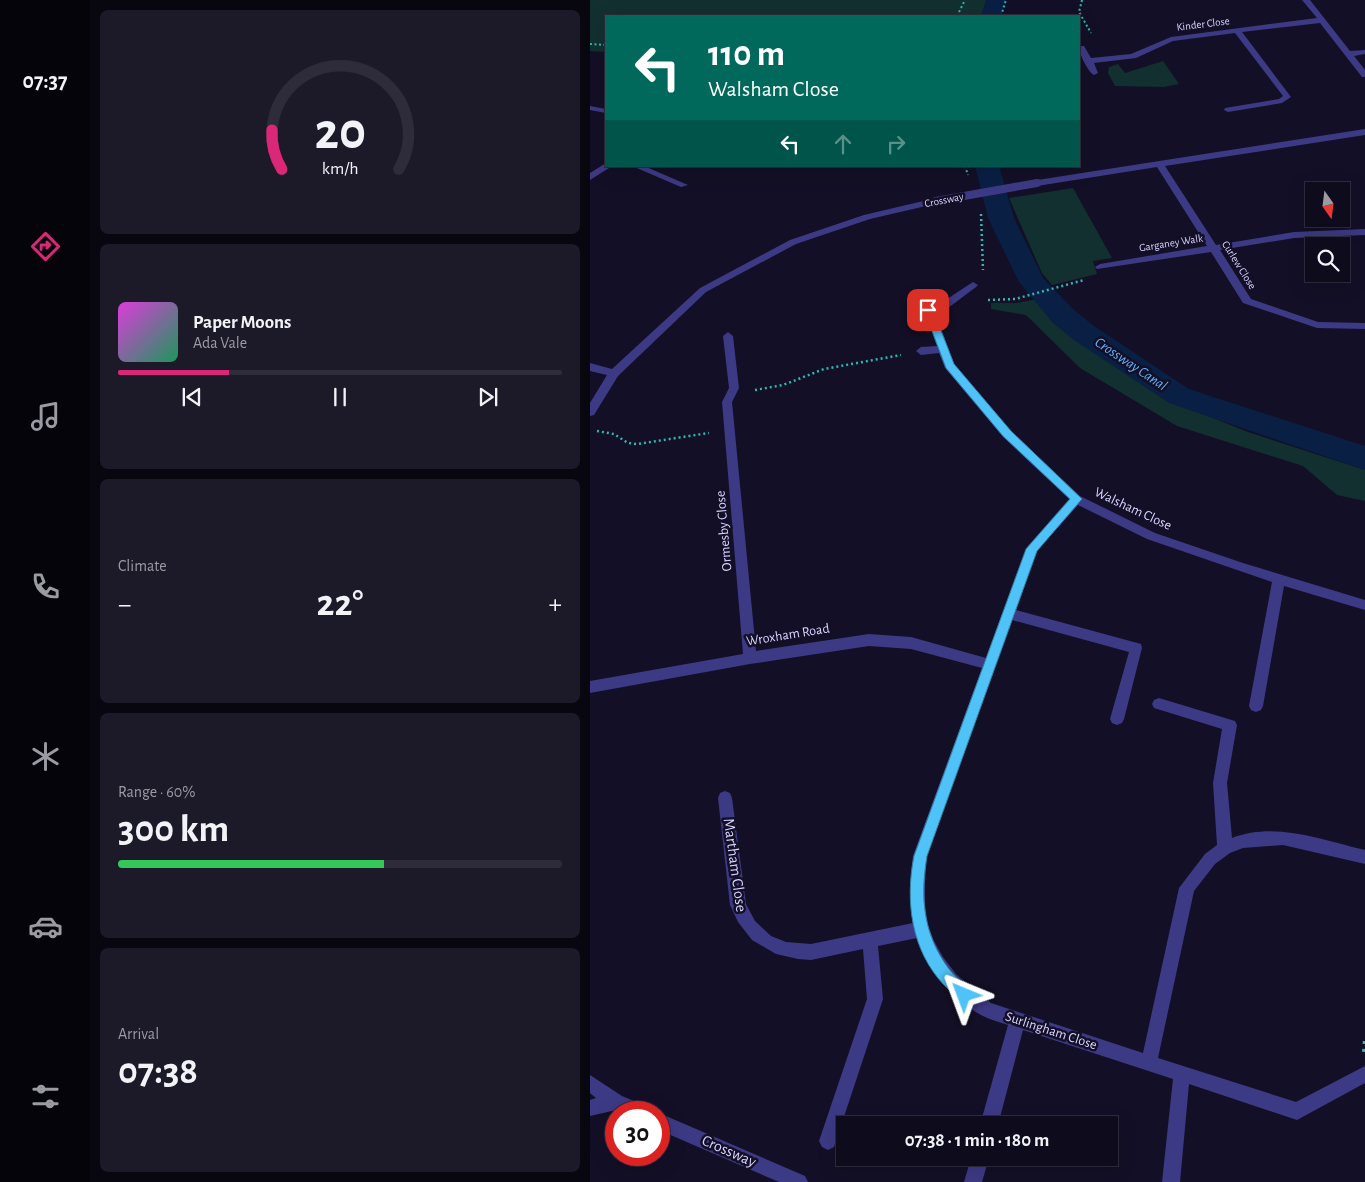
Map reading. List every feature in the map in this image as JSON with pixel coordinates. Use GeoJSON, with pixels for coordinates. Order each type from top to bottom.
{"type":"FeatureCollection","features":[{"type":"Feature","properties":{"kind":"street"},"geometry":{"type":"LineString","coordinates":[[1306,0],[1365,75]]}},
{"type":"Feature","properties":{"kind":"street","name":"Kinder Close"},"geometry":{"type":"LineString","coordinates":[[1089,61],[1134,56],[1171,39],[1322,20]]}},
{"type":"Feature","properties":{"kind":"street"},"geometry":{"type":"LineString","coordinates":[[1228,110],[1282,101],[1287,97],[1237,31]]}},
{"type":"Feature","properties":{"kind":"street"},"geometry":{"type":"LineString","coordinates":[[1080,48],[1089,61],[1094,73]]}},
{"type":"Feature","properties":{"kind":"street"},"geometry":{"type":"LineString","coordinates":[[1347,54],[1365,52]]}},
{"type":"Feature","properties":{"kind":"street"},"geometry":{"type":"LineString","coordinates":[[590,108],[605,111]]}},
{"type":"Feature","properties":{"kind":"street","name":"Crossway"},"geometry":{"type":"LineString","coordinates":[[590,412],[614,373],[703,290],[743,267],[800,240],[867,217],[936,201],[1037,183],[1365,132]]}},
{"type":"Feature","properties":{"kind":"street","name":"Curlew Close"},"geometry":{"type":"LineString","coordinates":[[1160,164],[1247,301],[1317,325],[1365,326]]}},
{"type":"Feature","properties":{"kind":"street"},"geometry":{"type":"LineString","coordinates":[[590,178],[605,167]]}},
{"type":"Feature","properties":{"kind":"street"},"geometry":{"type":"LineString","coordinates":[[639,167],[684,185]]}},
{"type":"Feature","properties":{"kind":"street","name":"Garganey Walk"},"geometry":{"type":"LineString","coordinates":[[1100,267],[1294,235],[1365,232]]}},
{"type":"Feature","properties":{"kind":"street","name":"Walsham Close"},"geometry":{"type":"LineString","coordinates":[[973,284],[944,306],[926,304],[949,365],[1007,434],[1076,499],[1151,536],[1243,568],[1365,605]]}},
{"type":"Feature","properties":{"kind":"street"},"geometry":{"type":"LineString","coordinates":[[727,402],[734,388],[728,336]]}},
{"type":"Feature","properties":{"kind":"street"},"geometry":{"type":"LineString","coordinates":[[921,351],[943,349]]}},
{"type":"Feature","properties":{"kind":"street"},"geometry":{"type":"LineString","coordinates":[[590,367],[614,373]]}},
{"type":"Feature","properties":{"kind":"street","name":"Ormesby Close"},"geometry":{"type":"LineString","coordinates":[[727,402],[750,658]]}},
{"type":"Feature","properties":{"kind":"street","name":"Surlingham Close"},"geometry":{"type":"LineString","coordinates":[[1076,499],[1032,549],[920,856],[916,880],[916,904],[921,929],[930,954],[946,976],[964,995],[987,1010],[1297,1111],[1365,1074]]}},
{"type":"Feature","properties":{"kind":"street"},"geometry":{"type":"LineString","coordinates":[[1256,706],[1279,578]]}},
{"type":"Feature","properties":{"kind":"street"},"geometry":{"type":"LineString","coordinates":[[1009,614],[1136,648],[1117,720]]}},
{"type":"Feature","properties":{"kind":"street","name":"Wroxham Road"},"geometry":{"type":"LineString","coordinates":[[590,687],[750,658],[869,640],[910,643],[990,665]]}},
{"type":"Feature","properties":{"kind":"street"},"geometry":{"type":"LineString","coordinates":[[1159,704],[1230,725],[1220,783],[1225,848]]}},
{"type":"Feature","properties":{"kind":"street","name":"Martham Close"},"geometry":{"type":"LineString","coordinates":[[725,798],[738,905],[743,919],[763,942],[778,949],[810,952],[921,929]]}},
{"type":"Feature","properties":{"kind":"street"},"geometry":{"type":"LineString","coordinates":[[1149,1063],[1187,888],[1197,872],[1210,859],[1225,848],[1243,841],[1283,838],[1365,857]]}},
{"type":"Feature","properties":{"kind":"street"},"geometry":{"type":"LineString","coordinates":[[828,1141],[875,999],[870,940]]}},
{"type":"Feature","properties":{"kind":"street"},"geometry":{"type":"LineString","coordinates":[[991,1116],[1018,1020]]}},
{"type":"Feature","properties":{"kind":"street"},"geometry":{"type":"LineString","coordinates":[[1171,1182],[1182,1074]]}},
{"type":"Feature","properties":{"kind":"street"},"geometry":{"type":"LineString","coordinates":[[590,1083],[615,1101]]}},
{"type":"Feature","properties":{"kind":"street"},"geometry":{"type":"LineString","coordinates":[[590,1108],[605,1105]]}},
{"type":"Feature","properties":{"kind":"street","name":"Crossway"},"geometry":{"type":"LineString","coordinates":[[670,1126],[799,1182]]}},
{"type":"Feature","properties":{"kind":"street"},"geometry":{"type":"LineString","coordinates":[[973,1182],[978,1166]]}},
{"type":"Feature","properties":{"kind":"path"},"geometry":{"type":"LineString","coordinates":[[958,15],[965,0]]}},
{"type":"Feature","properties":{"kind":"path"},"geometry":{"type":"LineString","coordinates":[[1001,15],[1006,0]]}},
{"type":"Feature","properties":{"kind":"path"},"geometry":{"type":"LineString","coordinates":[[1082,0],[1079,12],[1106,59]]}},
{"type":"Feature","properties":{"kind":"path"},"geometry":{"type":"LineString","coordinates":[[590,44],[605,45]]}},
{"type":"Feature","properties":{"kind":"path"},"geometry":{"type":"LineString","coordinates":[[965,167],[967,171]]}},
{"type":"Feature","properties":{"kind":"path"},"geometry":{"type":"LineString","coordinates":[[981,212],[983,273]]}},
{"type":"Feature","properties":{"kind":"path"},"geometry":{"type":"LineString","coordinates":[[983,299],[1015,299],[1075,281]]}},
{"type":"Feature","properties":{"kind":"path"},"geometry":{"type":"LineString","coordinates":[[727,402],[740,392],[783,386],[824,369],[921,351]]}},
{"type":"Feature","properties":{"kind":"path"},"geometry":{"type":"LineString","coordinates":[[590,430],[614,434],[628,443],[637,444],[730,430]]}},
{"type":"Feature","properties":{"kind":"green space"},"geometry":{"type":"Polygon","coordinates":[[[590,0],[1002,0],[996,15],[605,15],[605,52],[590,51],[590,0]]]}},
{"type":"Feature","properties":{"kind":"green space"},"geometry":{"type":"Polygon","coordinates":[[[1163,61],[1179,84],[1164,87],[1115,86],[1108,73],[1109,67],[1118,64],[1125,73],[1163,61]]]}},
{"type":"Feature","properties":{"kind":"green space"},"geometry":{"type":"Polygon","coordinates":[[[1073,188],[1112,258],[1093,261],[1097,274],[1052,285],[1042,273],[1009,198],[1073,188]]]}},
{"type":"Feature","properties":{"kind":"green space"},"geometry":{"type":"Polygon","coordinates":[[[1042,298],[1071,332],[1168,400],[1248,432],[1365,470],[1365,501],[1337,495],[1303,466],[1177,426],[1080,368],[1026,315],[991,309],[991,303],[1017,303],[1042,298]]]}},
{"type":"Feature","properties":{"kind":"waterway","name":"Crossway Canal"},"geometry":{"type":"LineString","coordinates":[[991,15],[996,0]]}},
{"type":"Feature","properties":{"kind":"waterway","name":"Crossway Canal"},"geometry":{"type":"LineString","coordinates":[[987,167],[1001,218],[1032,282],[1063,316],[1084,333],[1179,396],[1365,458]]}},
{"type":"Feature","properties":{"kind":"route"},"geometry":{"type":"LineString","coordinates":[[928,310],[949,365],[1007,434],[1076,499],[1032,549],[920,856],[916,880],[916,904],[921,929],[930,954],[946,976],[964,995]]}}]}
